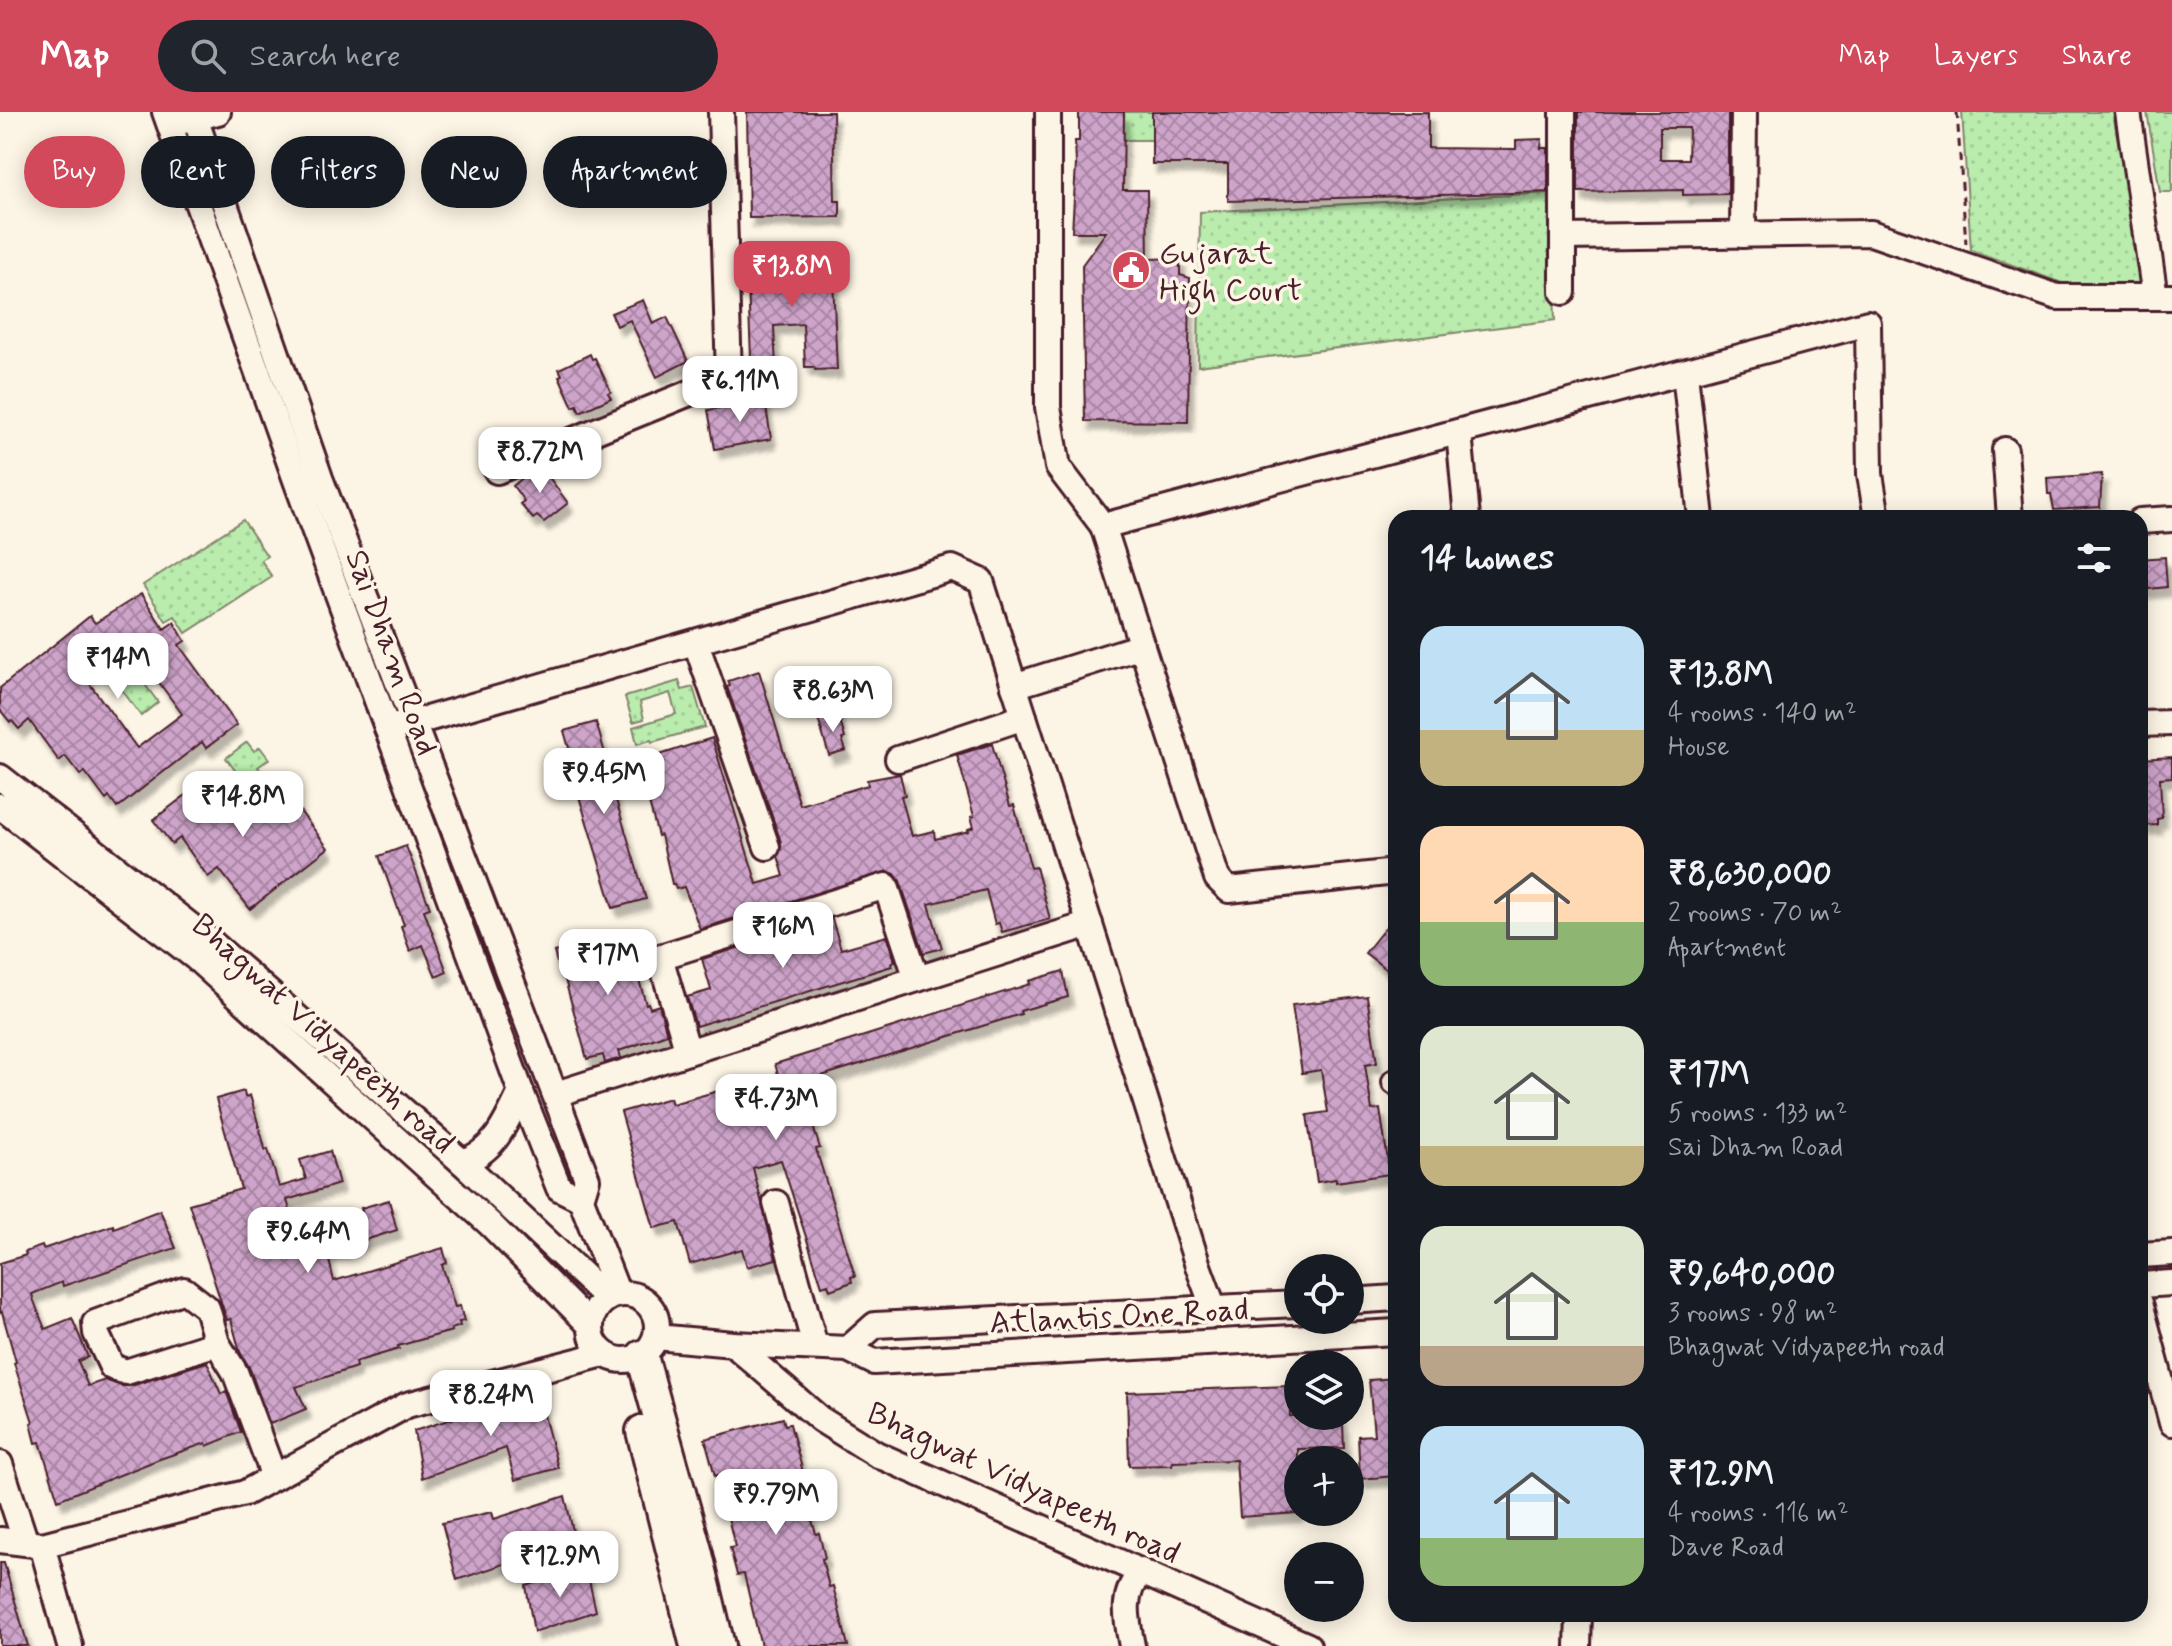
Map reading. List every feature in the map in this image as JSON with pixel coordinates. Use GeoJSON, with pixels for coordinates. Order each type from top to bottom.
{"type":"FeatureCollection","features":[{"type":"Feature","properties":{"kind":"main road"},"geometry":{"type":"LineString","coordinates":[[632,1352],[696,1646]]}},
{"type":"Feature","properties":{"kind":"main road"},"geometry":{"type":"LineString","coordinates":[[632,1352],[696,1550],[719,1646]]}},
{"type":"Feature","properties":{"kind":"street"},"geometry":{"type":"LineString","coordinates":[[497,471],[729,377],[721,112]]}},
{"type":"Feature","properties":{"kind":"street"},"geometry":{"type":"LineString","coordinates":[[1048,112],[1048,407],[1058,467],[1103,526],[1217,878],[1229,890],[1388,873]]}},
{"type":"Feature","properties":{"kind":"street"},"geometry":{"type":"LineString","coordinates":[[1563,112],[1563,292]]}},
{"type":"Feature","properties":{"kind":"street"},"geometry":{"type":"LineString","coordinates":[[1743,235],[1744,112]]}},
{"type":"Feature","properties":{"kind":"street"},"geometry":{"type":"LineString","coordinates":[[1563,237],[1871,233],[2057,297],[2164,297],[2128,112]]}},
{"type":"Feature","properties":{"kind":"street"},"geometry":{"type":"LineString","coordinates":[[168,118],[202,114]]}},
{"type":"Feature","properties":{"kind":"street","name":"Sai Dham Road"},"geometry":{"type":"LineString","coordinates":[[202,114],[320,478],[587,1179],[581,1199],[612,1296]]}},
{"type":"Feature","properties":{"kind":"street","name":"Sai Dham Road"},"geometry":{"type":"LineString","coordinates":[[168,118],[521,1092],[559,1188],[581,1199]]}},
{"type":"Feature","properties":{"kind":"street"},"geometry":{"type":"LineString","coordinates":[[1103,526],[1868,323],[1870,474],[1876,510]]}},
{"type":"Feature","properties":{"kind":"street"},"geometry":{"type":"LineString","coordinates":[[1685,373],[1700,510]]}},
{"type":"Feature","properties":{"kind":"street"},"geometry":{"type":"LineString","coordinates":[[1459,432],[1466,510]]}},
{"type":"Feature","properties":{"kind":"street"},"geometry":{"type":"LineString","coordinates":[[2005,450],[2009,510]]}},
{"type":"Feature","properties":{"kind":"street"},"geometry":{"type":"LineString","coordinates":[[2148,520],[2172,519]]}},
{"type":"Feature","properties":{"kind":"street"},"geometry":{"type":"LineString","coordinates":[[387,728],[696,643],[952,568],[981,581],[1214,1309]]}},
{"type":"Feature","properties":{"kind":"street"},"geometry":{"type":"LineString","coordinates":[[696,643],[767,847]]}},
{"type":"Feature","properties":{"kind":"street"},"geometry":{"type":"LineString","coordinates":[[1014,686],[1142,646]]}},
{"type":"Feature","properties":{"kind":"street"},"geometry":{"type":"LineString","coordinates":[[898,759],[1024,717]]}},
{"type":"Feature","properties":{"kind":"street"},"geometry":{"type":"LineString","coordinates":[[2148,724],[2172,723]]}},
{"type":"Feature","properties":{"kind":"street"},"geometry":{"type":"LineString","coordinates":[[0,777],[211,942],[612,1296]]}},
{"type":"Feature","properties":{"kind":"street","name":"Bhagwat Vidyapeeth road"},"geometry":{"type":"LineString","coordinates":[[0,806],[196,958],[490,1224],[591,1326]]}},
{"type":"Feature","properties":{"kind":"street"},"geometry":{"type":"LineString","coordinates":[[688,1052],[660,957],[675,952],[886,886],[917,979]]}},
{"type":"Feature","properties":{"kind":"street"},"geometry":{"type":"LineString","coordinates":[[556,1094],[1090,924]]}},
{"type":"Feature","properties":{"kind":"street"},"geometry":{"type":"LineString","coordinates":[[462,1162],[478,1157],[498,1138],[521,1092]]}},
{"type":"Feature","properties":{"kind":"street"},"geometry":{"type":"LineString","coordinates":[[776,1203],[815,1346]]}},
{"type":"Feature","properties":{"kind":"street"},"geometry":{"type":"LineString","coordinates":[[2148,1254],[2172,1253]]}},
{"type":"Feature","properties":{"kind":"street"},"geometry":{"type":"LineString","coordinates":[[2148,1284],[2172,1283]]}},
{"type":"Feature","properties":{"kind":"street"},"geometry":{"type":"LineString","coordinates":[[217,1343],[126,1372],[112,1367],[96,1333],[95,1323],[184,1290],[207,1308],[217,1343],[235,1372],[274,1477]]}},
{"type":"Feature","properties":{"kind":"street"},"geometry":{"type":"LineString","coordinates":[[612,1296],[640,1297],[649,1305],[658,1326],[632,1352],[592,1336],[591,1326],[598,1306],[612,1296]]}},
{"type":"Feature","properties":{"kind":"street"},"geometry":{"type":"LineString","coordinates":[[1364,1300],[1388,1299]]}},
{"type":"Feature","properties":{"kind":"street","name":"Atlantis One Road"},"geometry":{"type":"LineString","coordinates":[[848,1349],[875,1325],[1284,1305]]}},
{"type":"Feature","properties":{"kind":"street","name":"Atlantis One Road"},"geometry":{"type":"LineString","coordinates":[[34,1544],[245,1493],[407,1405],[632,1352],[733,1344],[815,1346],[848,1349],[874,1362],[1388,1332]]}},
{"type":"Feature","properties":{"kind":"street"},"geometry":{"type":"LineString","coordinates":[[2148,1333],[2172,1423]]}},
{"type":"Feature","properties":{"kind":"street","name":"Bhagwat Vidyapeeth road"},"geometry":{"type":"LineString","coordinates":[[733,1344],[820,1419],[876,1454],[1308,1646]]}},
{"type":"Feature","properties":{"kind":"street"},"geometry":{"type":"LineString","coordinates":[[0,1464],[34,1544],[70,1646]]}},
{"type":"Feature","properties":{"kind":"street"},"geometry":{"type":"LineString","coordinates":[[0,1540],[34,1544]]}},
{"type":"Feature","properties":{"kind":"street"},"geometry":{"type":"LineString","coordinates":[[1132,1646],[1126,1611],[1129,1585],[1141,1571]]}},
{"type":"Feature","properties":{"kind":"street"},"geometry":{"type":"LineString","coordinates":[[1578,1646],[1579,1622]]}},
{"type":"Feature","properties":{"kind":"path"},"geometry":{"type":"LineString","coordinates":[[1957,112],[1965,250]]}},
{"type":"Feature","properties":{"kind":"green space"},"geometry":{"type":"Polygon","coordinates":[[[1124,112],[1152,112],[1152,140],[1123,140],[1124,112]]]}},
{"type":"Feature","properties":{"kind":"green space"},"geometry":{"type":"Polygon","coordinates":[[[1962,112],[2113,112],[2141,277],[2139,284],[2062,283],[1971,250],[1962,112]]]}},
{"type":"Feature","properties":{"kind":"green space"},"geometry":{"type":"Polygon","coordinates":[[[2147,112],[2172,112],[2172,192],[2160,192],[2147,112]]]}},
{"type":"Feature","properties":{"kind":"green space"},"geometry":{"type":"Polygon","coordinates":[[[1551,193],[1555,320],[1198,366],[1200,212],[1551,193]]]}},
{"type":"Feature","properties":{"kind":"green space"},"geometry":{"type":"Polygon","coordinates":[[[243,520],[267,556],[261,560],[272,577],[186,633],[175,616],[166,621],[143,585],[243,520]]]}},
{"type":"Feature","properties":{"kind":"green space"},"geometry":{"type":"Polygon","coordinates":[[[131,666],[158,702],[141,716],[114,679],[131,666]]]}},
{"type":"Feature","properties":{"kind":"green space"},"geometry":{"type":"Polygon","coordinates":[[[679,681],[682,690],[693,687],[705,727],[637,744],[633,727],[676,714],[670,693],[640,702],[644,719],[633,722],[625,697],[679,681]]]}},
{"type":"Feature","properties":{"kind":"green space"},"geometry":{"type":"Polygon","coordinates":[[[247,742],[254,751],[260,747],[269,759],[258,767],[268,781],[252,793],[226,758],[247,742]]]}},
{"type":"Feature","properties":{"kind":"building"},"geometry":{"type":"Polygon","coordinates":[[[747,112],[833,112],[835,201],[840,201],[840,217],[749,218],[747,112]]]}},
{"type":"Feature","properties":{"kind":"building"},"geometry":{"type":"Polygon","coordinates":[[[1079,112],[1124,112],[1123,190],[1147,190],[1148,259],[1180,258],[1180,275],[1190,278],[1188,422],[1085,421],[1082,265],[1106,232],[1072,232],[1079,112]]]}},
{"type":"Feature","properties":{"kind":"building"},"geometry":{"type":"Polygon","coordinates":[[[1152,112],[1428,112],[1428,148],[1516,149],[1516,140],[1542,139],[1541,148],[1548,148],[1548,192],[1228,201],[1228,164],[1152,164],[1152,112]]]}},
{"type":"Feature","properties":{"kind":"building"},"geometry":{"type":"Polygon","coordinates":[[[1578,112],[1728,112],[1728,194],[1683,195],[1683,190],[1578,192],[1578,112]],[[1660,128],[1660,159],[1688,159],[1689,128],[1660,128]]]}},
{"type":"Feature","properties":{"kind":"building"},"geometry":{"type":"Polygon","coordinates":[[[832,257],[837,369],[805,367],[803,324],[774,326],[776,368],[771,368],[771,372],[748,373],[747,358],[751,358],[747,260],[832,257]]]}},
{"type":"Feature","properties":{"kind":"building"},"geometry":{"type":"Polygon","coordinates":[[[643,300],[653,324],[667,317],[688,361],[657,377],[630,320],[617,326],[611,313],[643,300]]]}},
{"type":"Feature","properties":{"kind":"building"},"geometry":{"type":"Polygon","coordinates":[[[590,354],[592,359],[595,358],[611,398],[580,412],[577,405],[573,407],[559,376],[562,375],[559,369],[590,354]]]}},
{"type":"Feature","properties":{"kind":"building"},"geometry":{"type":"Polygon","coordinates":[[[765,400],[771,439],[715,449],[708,410],[765,400]]]}},
{"type":"Feature","properties":{"kind":"building"},"geometry":{"type":"Polygon","coordinates":[[[543,469],[568,503],[544,522],[537,516],[533,519],[520,504],[524,501],[513,486],[526,475],[543,469]]]}},
{"type":"Feature","properties":{"kind":"building"},"geometry":{"type":"Polygon","coordinates":[[[2102,474],[2100,507],[2054,510],[2051,494],[2048,494],[2047,478],[2102,474]]]}},
{"type":"Feature","properties":{"kind":"building"},"geometry":{"type":"Polygon","coordinates":[[[2165,557],[2167,587],[2148,589],[2148,558],[2165,557]]]}},
{"type":"Feature","properties":{"kind":"building"},"geometry":{"type":"Polygon","coordinates":[[[141,594],[164,629],[174,622],[185,641],[179,645],[237,725],[206,748],[202,742],[117,808],[109,797],[106,800],[85,772],[80,775],[65,756],[59,761],[29,720],[19,729],[0,710],[0,688],[90,616],[95,623],[141,594]],[[125,646],[84,676],[137,748],[182,714],[147,666],[140,670],[125,646]]]}},
{"type":"Feature","properties":{"kind":"building"},"geometry":{"type":"Polygon","coordinates":[[[759,671],[800,805],[868,785],[867,780],[900,774],[905,795],[901,796],[912,836],[934,831],[935,839],[969,831],[974,827],[971,817],[974,816],[957,755],[992,744],[1010,806],[1014,805],[1031,868],[1036,867],[1050,919],[1002,932],[999,923],[995,924],[986,890],[929,904],[942,948],[924,953],[900,881],[888,871],[700,929],[684,887],[676,889],[672,884],[661,835],[658,836],[637,771],[640,770],[638,762],[712,738],[757,884],[784,876],[778,856],[781,842],[727,687],[730,686],[728,681],[759,671]]]}},
{"type":"Feature","properties":{"kind":"building"},"geometry":{"type":"Polygon","coordinates":[[[838,713],[846,750],[829,755],[818,719],[838,713]]]}},
{"type":"Feature","properties":{"kind":"building"},"geometry":{"type":"Polygon","coordinates":[[[596,722],[605,753],[602,754],[646,899],[613,908],[574,780],[578,779],[564,731],[596,722]]]}},
{"type":"Feature","properties":{"kind":"building"},"geometry":{"type":"Polygon","coordinates":[[[2172,757],[2172,777],[2160,778],[2162,818],[2157,819],[2157,825],[2148,826],[2148,758],[2172,757]]]}},
{"type":"Feature","properties":{"kind":"building"},"geometry":{"type":"Polygon","coordinates":[[[211,776],[244,820],[284,790],[328,848],[250,909],[219,869],[208,877],[180,838],[172,844],[153,820],[211,776]]]}},
{"type":"Feature","properties":{"kind":"building"},"geometry":{"type":"Polygon","coordinates":[[[406,846],[430,908],[424,910],[447,972],[436,977],[423,945],[410,951],[379,856],[406,846]]]}},
{"type":"Feature","properties":{"kind":"building"},"geometry":{"type":"Polygon","coordinates":[[[832,919],[841,949],[887,936],[895,962],[891,963],[892,966],[696,1026],[687,997],[711,990],[702,959],[832,919]]]}},
{"type":"Feature","properties":{"kind":"building"},"geometry":{"type":"Polygon","coordinates":[[[1388,924],[1388,971],[1365,953],[1388,924]]]}},
{"type":"Feature","properties":{"kind":"building"},"geometry":{"type":"Polygon","coordinates":[[[625,932],[646,1004],[650,1008],[659,1005],[667,1034],[619,1051],[621,1058],[605,1063],[603,1055],[587,1059],[562,969],[559,970],[554,952],[625,932]]]}},
{"type":"Feature","properties":{"kind":"building"},"geometry":{"type":"Polygon","coordinates":[[[1063,971],[1068,997],[799,1083],[855,1276],[851,1277],[852,1282],[830,1290],[828,1284],[822,1286],[781,1160],[753,1168],[776,1259],[747,1267],[742,1249],[690,1264],[678,1222],[654,1228],[621,1112],[670,1098],[672,1104],[778,1074],[775,1064],[1063,971]]]}},
{"type":"Feature","properties":{"kind":"building"},"geometry":{"type":"Polygon","coordinates":[[[1367,996],[1377,1063],[1365,1065],[1372,1110],[1380,1109],[1388,1174],[1317,1182],[1307,1115],[1328,1112],[1321,1070],[1302,1073],[1292,1005],[1367,996]]]}},
{"type":"Feature","properties":{"kind":"building"},"geometry":{"type":"Polygon","coordinates":[[[244,1091],[245,1097],[250,1095],[279,1187],[306,1179],[300,1160],[330,1151],[339,1184],[287,1200],[296,1231],[389,1200],[397,1230],[327,1252],[334,1281],[443,1248],[447,1263],[442,1265],[455,1307],[460,1306],[464,1321],[459,1322],[460,1326],[452,1331],[398,1346],[399,1349],[355,1362],[356,1367],[296,1387],[306,1409],[270,1424],[249,1367],[240,1352],[231,1319],[227,1320],[189,1204],[241,1189],[216,1099],[244,1091]]]}},
{"type":"Feature","properties":{"kind":"building"},"geometry":{"type":"Polygon","coordinates":[[[160,1210],[176,1248],[63,1286],[62,1282],[32,1294],[34,1301],[45,1329],[72,1318],[88,1357],[78,1361],[88,1386],[105,1380],[131,1386],[207,1362],[221,1394],[226,1391],[241,1432],[207,1446],[206,1443],[157,1460],[58,1500],[40,1442],[36,1443],[33,1422],[0,1313],[0,1263],[42,1246],[43,1249],[113,1225],[114,1228],[160,1210]]]}},
{"type":"Feature","properties":{"kind":"building"},"geometry":{"type":"Polygon","coordinates":[[[1388,1379],[1388,1477],[1364,1479],[1364,1446],[1358,1446],[1358,1436],[1374,1435],[1369,1380],[1388,1379]]]}},
{"type":"Feature","properties":{"kind":"building"},"geometry":{"type":"Polygon","coordinates":[[[1284,1386],[1284,1430],[1343,1430],[1344,1446],[1284,1446],[1284,1514],[1240,1517],[1236,1460],[1129,1466],[1127,1392],[1284,1386]]]}},
{"type":"Feature","properties":{"kind":"building"},"geometry":{"type":"Polygon","coordinates":[[[538,1393],[558,1468],[515,1480],[506,1448],[422,1478],[414,1431],[495,1405],[493,1400],[538,1393]]]}},
{"type":"Feature","properties":{"kind":"building"},"geometry":{"type":"Polygon","coordinates":[[[783,1418],[785,1425],[790,1424],[812,1505],[808,1506],[825,1558],[822,1559],[829,1587],[833,1586],[848,1646],[761,1646],[744,1574],[737,1575],[730,1548],[735,1547],[718,1475],[715,1476],[705,1439],[783,1418]]]}},
{"type":"Feature","properties":{"kind":"building"},"geometry":{"type":"Polygon","coordinates":[[[565,1496],[575,1540],[457,1580],[442,1523],[492,1512],[494,1519],[565,1496]]]}},
{"type":"Feature","properties":{"kind":"building"},"geometry":{"type":"Polygon","coordinates":[[[0,1563],[4,1563],[28,1646],[0,1646],[0,1563]]]}},
{"type":"Feature","properties":{"kind":"building"},"geometry":{"type":"Polygon","coordinates":[[[586,1567],[596,1611],[534,1632],[526,1586],[586,1567]]]}},
{"type":"Feature","properties":{"kind":"place","name":"Gujarat High Court"},"geometry":{"type":"Point","coordinates":[1131,270]}}]}
